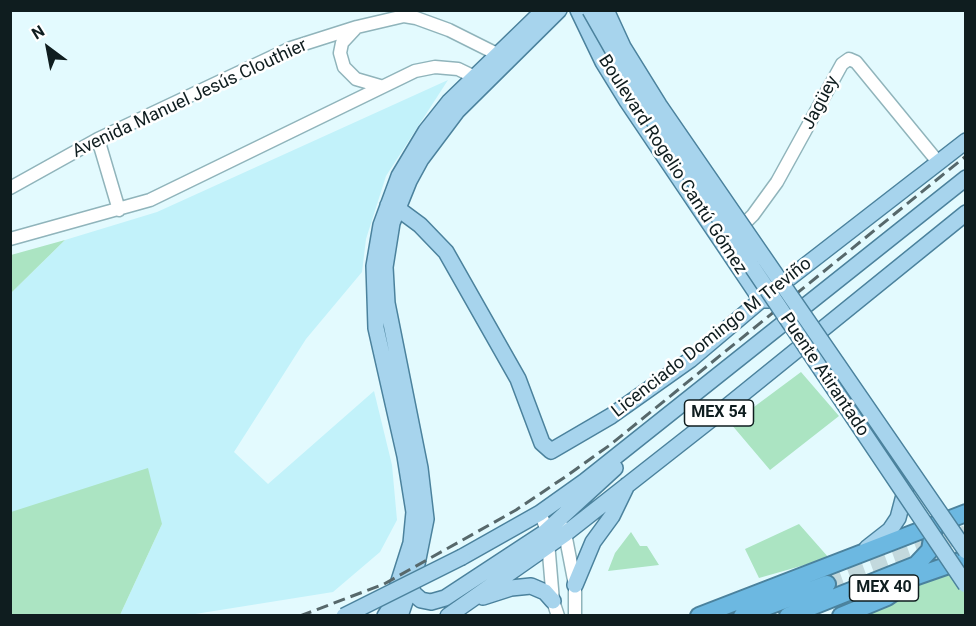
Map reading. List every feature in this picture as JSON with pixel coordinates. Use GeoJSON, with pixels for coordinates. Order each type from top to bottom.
{"type":"FeatureCollection","features":[{"type":"Feature","properties":{"kind":"highway"},"geometry":{"type":"LineString","coordinates":[[699,615],[964,513]]}},
{"type":"Feature","properties":{"kind":"highway"},"geometry":{"type":"LineString","coordinates":[[964,513],[958,520],[955,530],[958,538],[966,544]]}},
{"type":"Feature","properties":{"kind":"highway"},"geometry":{"type":"LineString","coordinates":[[934,524],[946,537],[966,544]]}},
{"type":"Feature","properties":{"kind":"highway"},"geometry":{"type":"LineString","coordinates":[[788,615],[916,564],[930,550],[934,524]]}},
{"type":"Feature","properties":{"kind":"highway","name":"MEX 40"},"geometry":{"type":"LineString","coordinates":[[802,615],[966,559]]}},
{"type":"Feature","properties":{"kind":"highway"},"geometry":{"type":"LineString","coordinates":[[841,615],[887,597],[914,578]]}},
{"type":"Feature","properties":{"kind":"highway","name":"MEX 40"},"geometry":{"type":"LineString","coordinates":[[741,615],[826,584]]}},
{"type":"Feature","properties":{"kind":"main road"},"geometry":{"type":"LineString","coordinates":[[504,57],[544,10]]}},
{"type":"Feature","properties":{"kind":"main road"},"geometry":{"type":"LineString","coordinates":[[385,615],[391,606],[411,543],[414,512],[405,456],[380,351],[374,308],[375,256],[392,207],[422,159],[480,79],[559,10]]}},
{"type":"Feature","properties":{"kind":"main road","name":"Boulevard Rogelio Cantú Gómez"},"geometry":{"type":"LineString","coordinates":[[606,10],[618,51],[808,340],[934,524]]}},
{"type":"Feature","properties":{"kind":"main road","name":"Puente Atirantado"},"geometry":{"type":"LineString","coordinates":[[606,10],[623,47],[659,105],[966,551]]}},
{"type":"Feature","properties":{"kind":"main road","name":"Boulevard Rogelio Cantú Gómez"},"geometry":{"type":"LineString","coordinates":[[580,12],[603,62],[627,101],[761,300]]}},
{"type":"Feature","properties":{"kind":"main road","name":"Puente Atirantado"},"geometry":{"type":"LineString","coordinates":[[580,12],[966,585]]}},
{"type":"Feature","properties":{"kind":"main road","name":"Licenciado Domingo M Treviño"},"geometry":{"type":"LineString","coordinates":[[779,294],[966,141]]}},
{"type":"Feature","properties":{"kind":"main road","name":"MEX 54"},"geometry":{"type":"LineString","coordinates":[[345,615],[462,557],[556,502],[794,318],[966,178]]}},
{"type":"Feature","properties":{"kind":"main road"},"geometry":{"type":"LineString","coordinates":[[392,207],[387,253],[387,303],[426,507],[422,544],[400,615]]}},
{"type":"Feature","properties":{"kind":"main road","name":"Licenciado Domingo M Treviño"},"geometry":{"type":"LineString","coordinates":[[392,207],[420,225],[446,252],[518,379],[542,443],[551,451],[575,440],[650,389],[761,300]]}},
{"type":"Feature","properties":{"kind":"main road","name":"MEX 54"},"geometry":{"type":"LineString","coordinates":[[452,613],[565,534],[966,213]]}},
{"type":"Feature","properties":{"kind":"main road"},"geometry":{"type":"LineString","coordinates":[[761,300],[779,294]]}},
{"type":"Feature","properties":{"kind":"main road"},"geometry":{"type":"LineString","coordinates":[[411,583],[413,593],[421,600],[431,602],[441,600],[562,518],[608,476],[628,448]]}},
{"type":"Feature","properties":{"kind":"main road"},"geometry":{"type":"LineString","coordinates":[[575,585],[593,542],[612,516],[628,483]]}},
{"type":"Feature","properties":{"kind":"main road"},"geometry":{"type":"LineString","coordinates":[[862,552],[890,530],[898,518],[907,484]]}},
{"type":"Feature","properties":{"kind":"main road"},"geometry":{"type":"LineString","coordinates":[[452,613],[497,592],[526,586],[541,589],[553,601]]}},
{"type":"Feature","properties":{"kind":"street","name":"Avenida Manuel Jesús Clouthier"},"geometry":{"type":"LineString","coordinates":[[10,188],[98,139],[291,48],[357,27],[404,16],[416,18],[449,30],[504,57]]}},
{"type":"Feature","properties":{"kind":"street"},"geometry":{"type":"LineString","coordinates":[[357,27],[342,43],[341,61],[349,74],[356,79],[380,87]]}},
{"type":"Feature","properties":{"kind":"street","name":"Jagüey"},"geometry":{"type":"LineString","coordinates":[[737,232],[753,215],[777,182],[845,61],[852,59],[856,62],[938,162]]}},
{"type":"Feature","properties":{"kind":"street"},"geometry":{"type":"LineString","coordinates":[[10,239],[150,200],[415,71],[435,67],[458,69],[480,79]]}},
{"type":"Feature","properties":{"kind":"street"},"geometry":{"type":"LineString","coordinates":[[98,139],[119,210]]}},
{"type":"Feature","properties":{"kind":"street"},"geometry":{"type":"LineString","coordinates":[[556,502],[562,518],[575,585],[575,615]]}},
{"type":"Feature","properties":{"kind":"street"},"geometry":{"type":"LineString","coordinates":[[540,513],[547,530],[553,601],[558,615]]}},
{"type":"Feature","properties":{"kind":"shaded area"},"geometry":{"type":"Polygon","coordinates":[[[448,80],[386,176],[366,239],[362,272],[306,339],[234,452],[268,484],[374,391],[392,465],[397,520],[380,552],[333,592],[189,615],[120,615],[162,524],[11,512],[11,293],[65,240],[157,212],[448,80]]]}},
{"type":"Feature","properties":{"kind":"green space"},"geometry":{"type":"Polygon","coordinates":[[[65,240],[11,293],[11,255],[65,240]]]}},
{"type":"Feature","properties":{"kind":"green space"},"geometry":{"type":"Polygon","coordinates":[[[801,372],[839,416],[770,470],[731,424],[801,372]]]}},
{"type":"Feature","properties":{"kind":"green space"},"geometry":{"type":"Polygon","coordinates":[[[148,468],[162,524],[120,615],[11,615],[11,512],[148,468]]]}},
{"type":"Feature","properties":{"kind":"green space"},"geometry":{"type":"Polygon","coordinates":[[[799,524],[829,558],[759,578],[745,549],[799,524]]]}},
{"type":"Feature","properties":{"kind":"green space"},"geometry":{"type":"Polygon","coordinates":[[[631,532],[640,546],[647,546],[659,565],[608,571],[615,553],[631,532]]]}},
{"type":"Feature","properties":{"kind":"green space"},"geometry":{"type":"Polygon","coordinates":[[[965,566],[965,615],[838,616],[887,595],[965,566]]]}},
{"type":"Feature","properties":{"kind":"tunnel"},"geometry":{"type":"LineString","coordinates":[[827,584],[966,533]]}},
{"type":"Feature","properties":{"kind":"railway"},"geometry":{"type":"LineString","coordinates":[[300,616],[384,584],[516,510],[565,477],[610,445],[966,156]]}}]}
